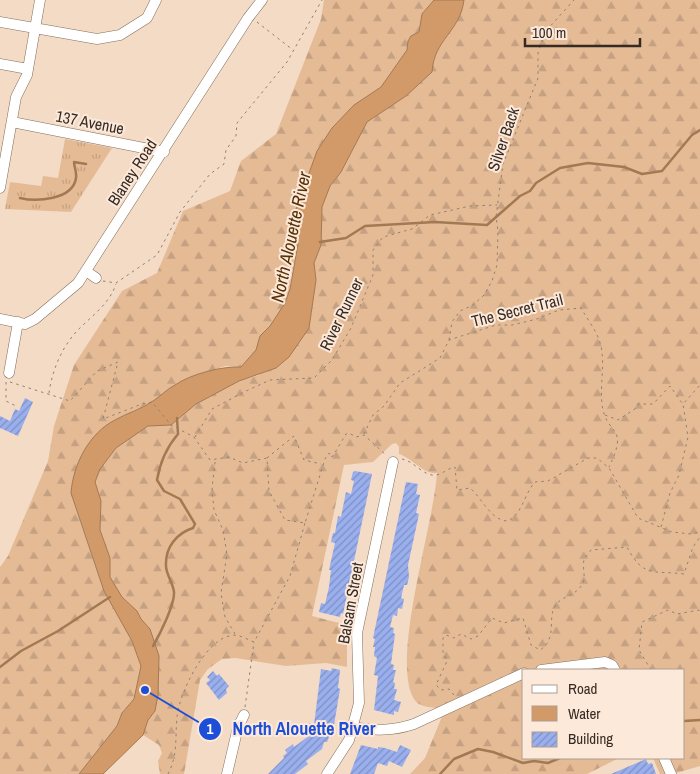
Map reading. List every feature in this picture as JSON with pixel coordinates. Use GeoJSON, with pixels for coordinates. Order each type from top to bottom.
{"type":"FeatureCollection","features":[{"type":"Feature","properties":{"kind":"street"},"geometry":{"type":"LineString","coordinates":[[0,188],[16,97],[28,69],[40,0]]}},
{"type":"Feature","properties":{"kind":"street"},"geometry":{"type":"LineString","coordinates":[[0,22],[97,39],[120,35],[146,18],[156,0]]}},
{"type":"Feature","properties":{"kind":"street","name":"Blaney Road"},"geometry":{"type":"LineString","coordinates":[[0,319],[25,324],[35,319],[78,283],[164,152],[232,43],[262,0]]}},
{"type":"Feature","properties":{"kind":"street"},"geometry":{"type":"LineString","coordinates":[[0,64],[28,69]]}},
{"type":"Feature","properties":{"kind":"street","name":"137 Avenue"},"geometry":{"type":"LineString","coordinates":[[12,122],[164,152]]}},
{"type":"Feature","properties":{"kind":"street"},"geometry":{"type":"LineString","coordinates":[[86,271],[96,278]]}},
{"type":"Feature","properties":{"kind":"street"},"geometry":{"type":"LineString","coordinates":[[5,378],[18,322]]}},
{"type":"Feature","properties":{"kind":"street","name":"Balsam Street"},"geometry":{"type":"LineString","coordinates":[[326,774],[341,755],[353,726],[359,703],[357,633],[395,459]]}},
{"type":"Feature","properties":{"kind":"street"},"geometry":{"type":"LineString","coordinates":[[549,669],[604,662],[612,665],[614,669]]}},
{"type":"Feature","properties":{"kind":"street"},"geometry":{"type":"LineString","coordinates":[[353,726],[376,731],[398,729],[522,674]]}},
{"type":"Feature","properties":{"kind":"street"},"geometry":{"type":"LineString","coordinates":[[227,774],[238,726],[244,715]]}},
{"type":"Feature","properties":{"kind":"street"},"geometry":{"type":"LineString","coordinates":[[664,759],[671,774]]}},
{"type":"Feature","properties":{"kind":"path"},"geometry":{"type":"LineString","coordinates":[[49,394],[52,377],[59,359],[74,334],[105,304],[116,284],[146,264],[160,251],[180,212],[210,174],[224,164],[226,150],[236,136],[237,123],[287,62],[322,0]]}},
{"type":"Feature","properties":{"kind":"path","name":"Silver Back"},"geometry":{"type":"LineString","coordinates":[[449,340],[452,322],[460,311],[473,305],[484,295],[498,265],[497,205],[503,164],[538,78],[538,53],[545,32],[574,0]]}},
{"type":"Feature","properties":{"kind":"path"},"geometry":{"type":"LineString","coordinates":[[257,22],[293,50]]}},
{"type":"Feature","properties":{"kind":"path","name":"River Runner"},"geometry":{"type":"LineString","coordinates":[[194,438],[212,409],[270,380],[314,378],[332,360],[366,296],[373,275],[373,250],[383,236],[412,229],[430,214],[470,206],[497,205]]}},
{"type":"Feature","properties":{"kind":"path"},"geometry":{"type":"LineString","coordinates":[[96,278],[116,284]]}},
{"type":"Feature","properties":{"kind":"path","name":"The Secret Trail"},"geometry":{"type":"LineString","coordinates":[[449,340],[496,325],[512,325],[537,319],[559,310],[581,308],[599,339],[603,353],[602,403],[605,415],[616,432],[619,441],[618,450],[609,468]]}},
{"type":"Feature","properties":{"kind":"path"},"geometry":{"type":"LineString","coordinates":[[244,715],[244,702],[254,642],[290,576],[322,465],[328,454],[332,457],[349,432],[356,437],[364,435],[374,415],[384,406],[400,383],[440,358],[449,340]]}},
{"type":"Feature","properties":{"kind":"path"},"geometry":{"type":"LineString","coordinates":[[16,406],[6,401],[5,378],[70,401],[97,370],[118,362],[104,420],[142,404],[152,402],[171,425],[194,438],[210,460],[215,461],[229,457],[243,463],[267,458],[294,436],[304,460],[322,465]]}},
{"type":"Feature","properties":{"kind":"path"},"geometry":{"type":"LineString","coordinates":[[683,404],[700,385]]}},
{"type":"Feature","properties":{"kind":"path"},"geometry":{"type":"LineString","coordinates":[[605,415],[618,420],[635,409],[638,404],[653,404],[670,386],[683,404],[688,437],[679,475],[670,493],[661,528]]}},
{"type":"Feature","properties":{"kind":"path"},"geometry":{"type":"LineString","coordinates":[[364,435],[384,453],[395,459],[410,461],[431,475],[438,475],[455,467],[456,490],[470,488],[491,513],[504,521],[511,520],[519,511],[525,496],[535,482],[548,480],[588,458],[597,458],[609,468],[638,518],[661,528],[691,534],[700,532]]}},
{"type":"Feature","properties":{"kind":"path"},"geometry":{"type":"LineString","coordinates":[[267,458],[269,491],[279,511],[285,520],[306,523]]}},
{"type":"Feature","properties":{"kind":"path"},"geometry":{"type":"LineString","coordinates":[[215,461],[212,489],[214,510],[223,530],[227,554],[221,593],[225,617],[236,635]]}},
{"type":"Feature","properties":{"kind":"path"},"geometry":{"type":"LineString","coordinates":[[461,702],[449,689],[441,690],[436,684],[447,661],[443,652],[443,638],[446,636],[454,638],[461,634],[471,639],[478,636],[492,618],[504,623],[523,618],[531,645],[540,650],[553,634],[553,610],[556,604],[577,593],[584,582],[584,560],[591,550],[627,547],[633,558],[644,570],[660,574],[684,574],[693,547],[700,537]]}},
{"type":"Feature","properties":{"kind":"path"},"geometry":{"type":"LineString","coordinates":[[650,669],[638,650],[642,622],[668,610],[677,614],[699,610],[700,613]]}},
{"type":"Feature","properties":{"kind":"path"},"geometry":{"type":"LineString","coordinates":[[168,774],[173,764],[177,744],[177,717],[187,686],[203,655],[217,641],[228,636],[236,635],[254,642]]}},
{"type":"Feature","properties":{"kind":"green space"},"geometry":{"type":"Polygon","coordinates":[[[324,0],[434,0],[422,14],[419,32],[411,36],[408,41],[407,50],[381,87],[354,105],[317,151],[308,176],[293,232],[298,244],[290,289],[285,303],[270,326],[260,336],[256,350],[241,367],[225,366],[176,384],[152,402],[113,421],[80,521],[104,591],[132,641],[141,666],[134,699],[122,713],[117,726],[79,774],[0,774],[0,567],[8,556],[48,461],[54,426],[74,365],[122,291],[157,273],[183,211],[230,191],[241,161],[276,134],[321,19],[324,0]]]}},
{"type":"Feature","properties":{"kind":"green space"},"geometry":{"type":"Polygon","coordinates":[[[464,0],[700,0],[700,766],[673,774],[660,774],[653,759],[685,759],[685,669],[522,669],[522,759],[617,759],[587,774],[410,774],[425,758],[445,709],[424,706],[414,699],[408,680],[407,654],[415,590],[437,473],[423,469],[399,454],[399,447],[396,443],[392,444],[373,462],[344,465],[312,616],[347,625],[347,667],[326,663],[286,666],[235,658],[222,659],[208,669],[200,680],[184,774],[160,774],[158,761],[162,753],[159,745],[143,735],[148,719],[155,711],[158,695],[150,629],[137,611],[122,597],[110,577],[110,558],[100,530],[101,501],[95,482],[100,469],[116,448],[128,438],[148,426],[171,425],[196,404],[239,381],[259,375],[298,342],[309,328],[316,280],[314,263],[321,245],[322,207],[330,186],[341,172],[367,122],[406,96],[431,72],[437,51],[462,11],[464,0]]]}},
{"type":"Feature","properties":{"kind":"green space"},"geometry":{"type":"Polygon","coordinates":[[[65,139],[112,148],[71,212],[5,209],[10,182],[41,186],[43,176],[58,178],[65,139]]]}},
{"type":"Feature","properties":{"kind":"water"},"geometry":{"type":"Polygon","coordinates":[[[434,0],[464,0],[462,11],[437,51],[432,72],[406,96],[367,122],[341,172],[330,186],[322,207],[321,245],[314,263],[316,280],[309,328],[289,357],[276,368],[239,381],[196,404],[171,425],[148,426],[116,448],[100,469],[95,482],[101,501],[100,530],[110,558],[110,577],[122,597],[137,611],[150,629],[159,656],[158,695],[155,711],[148,720],[143,735],[103,774],[79,774],[117,726],[122,713],[134,699],[141,666],[132,641],[104,591],[71,493],[72,482],[79,461],[90,441],[106,426],[149,404],[189,377],[216,369],[241,367],[256,350],[260,336],[270,326],[285,303],[290,289],[298,244],[293,232],[295,212],[317,151],[332,128],[354,105],[381,87],[407,50],[408,41],[411,36],[419,32],[422,14],[434,0]]]}},
{"type":"Feature","properties":{"kind":"building"},"geometry":{"type":"Polygon","coordinates":[[[25,398],[33,402],[18,436],[0,428],[0,416],[10,421],[15,409],[19,411],[25,398]]]}},
{"type":"Feature","properties":{"kind":"building"},"geometry":{"type":"Polygon","coordinates":[[[355,471],[372,474],[343,614],[341,613],[340,617],[319,612],[321,603],[325,604],[329,587],[331,570],[329,570],[335,543],[331,542],[333,533],[335,533],[338,516],[341,517],[346,492],[351,494],[354,481],[351,480],[355,471]]]}},
{"type":"Feature","properties":{"kind":"building"},"geometry":{"type":"Polygon","coordinates":[[[406,482],[418,484],[416,494],[420,495],[416,513],[419,514],[408,565],[409,577],[407,585],[404,585],[401,598],[404,599],[402,609],[398,608],[397,616],[393,615],[390,627],[394,628],[393,633],[395,634],[391,664],[394,665],[393,670],[396,670],[393,682],[395,683],[394,689],[397,689],[394,700],[401,702],[398,712],[394,711],[394,715],[374,710],[378,676],[374,675],[377,658],[374,656],[375,647],[373,647],[375,639],[373,638],[406,482]]]}},
{"type":"Feature","properties":{"kind":"building"},"geometry":{"type":"Polygon","coordinates":[[[332,668],[340,670],[338,688],[340,689],[334,725],[327,742],[324,742],[322,749],[306,761],[308,764],[295,774],[268,774],[284,758],[283,756],[287,753],[285,750],[293,744],[294,747],[310,735],[307,729],[309,723],[314,725],[321,669],[331,671],[332,668]]]}},
{"type":"Feature","properties":{"kind":"building"},"geometry":{"type":"Polygon","coordinates":[[[213,671],[217,676],[219,674],[229,686],[226,689],[227,693],[219,700],[206,683],[210,680],[207,677],[213,671]]]}},
{"type":"Feature","properties":{"kind":"building"},"geometry":{"type":"Polygon","coordinates":[[[361,745],[378,749],[378,747],[385,748],[397,752],[400,745],[411,750],[402,767],[389,761],[387,766],[378,763],[374,774],[350,774],[361,745]]]}},
{"type":"Feature","properties":{"kind":"building"},"geometry":{"type":"Polygon","coordinates":[[[646,759],[648,764],[652,763],[656,774],[611,774],[646,759]]]}},
{"type":"Feature","properties":{"kind":"waterway"},"geometry":{"type":"LineString","coordinates":[[320,242],[346,238],[365,226],[435,222],[487,225],[520,196],[530,191],[536,183],[560,168],[588,163],[624,167],[642,174],[662,171],[692,135],[700,130]]}},
{"type":"Feature","properties":{"kind":"waterway"},"geometry":{"type":"LineString","coordinates":[[20,198],[35,200],[61,195],[68,191],[76,178],[74,162],[86,164]]}},
{"type":"Feature","properties":{"kind":"waterway"},"geometry":{"type":"LineString","coordinates":[[153,646],[174,597],[166,569],[166,559],[170,547],[177,537],[193,528],[195,524],[180,499],[164,491],[157,480],[164,456],[178,434],[177,418]]}},
{"type":"Feature","properties":{"kind":"waterway"},"geometry":{"type":"LineString","coordinates":[[0,667],[21,651],[58,631],[110,597]]}},
{"type":"Feature","properties":{"kind":"waterway"},"geometry":{"type":"LineString","coordinates":[[685,721],[700,720]]}},
{"type":"Feature","properties":{"kind":"waterway"},"geometry":{"type":"LineString","coordinates":[[440,774],[454,759],[478,749],[493,752],[523,763],[534,761],[548,763],[558,759]]}},
{"type":"Feature","properties":{"kind":"place","name":"North Alouette River"},"geometry":{"type":"Point","coordinates":[145,690]}}]}
